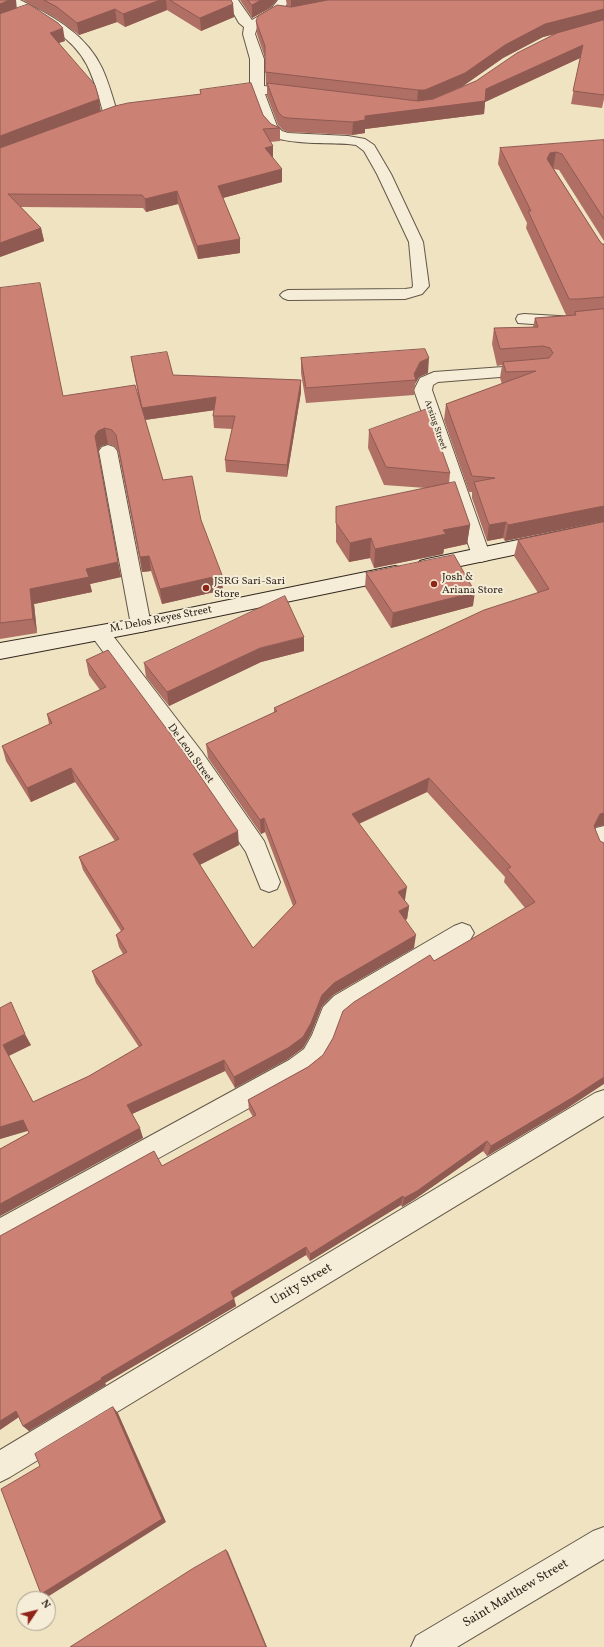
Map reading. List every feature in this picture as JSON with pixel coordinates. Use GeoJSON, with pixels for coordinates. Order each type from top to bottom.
{"type":"FeatureCollection","features":[{"type":"Feature","properties":{"kind":"street"},"geometry":{"type":"LineString","coordinates":[[10,0],[56,26],[77,42],[92,60],[117,114],[96,121]]}},
{"type":"Feature","properties":{"kind":"street"},"geometry":{"type":"LineString","coordinates":[[232,0],[244,20],[250,26]]}},
{"type":"Feature","properties":{"kind":"street"},"geometry":{"type":"LineString","coordinates":[[250,26],[275,12],[284,0]]}},
{"type":"Feature","properties":{"kind":"street"},"geometry":{"type":"LineString","coordinates":[[19,15],[31,11]]}},
{"type":"Feature","properties":{"kind":"street"},"geometry":{"type":"LineString","coordinates":[[275,12],[291,14]]}},
{"type":"Feature","properties":{"kind":"street"},"geometry":{"type":"LineString","coordinates":[[250,26],[249,34],[257,59],[257,89]]}},
{"type":"Feature","properties":{"kind":"street"},"geometry":{"type":"LineString","coordinates":[[210,96],[257,89],[310,96]]}},
{"type":"Feature","properties":{"kind":"street"},"geometry":{"type":"LineString","coordinates":[[524,319],[576,322],[604,319]]}},
{"type":"Feature","properties":{"kind":"street","name":"Arsing Street"},"geometry":{"type":"LineString","coordinates":[[481,555],[423,390],[426,382],[434,377],[540,369]]}},
{"type":"Feature","properties":{"kind":"street"},"geometry":{"type":"LineString","coordinates":[[108,451],[141,625]]}},
{"type":"Feature","properties":{"kind":"street","name":"M. Delos Reyes Street"},"geometry":{"type":"LineString","coordinates":[[0,651],[141,625],[604,530]]}},
{"type":"Feature","properties":{"kind":"street","name":"De Leon Street"},"geometry":{"type":"LineString","coordinates":[[100,633],[194,758],[252,842],[256,848],[269,882]]}},
{"type":"Feature","properties":{"kind":"street"},"geometry":{"type":"LineString","coordinates":[[604,835],[601,840],[604,847]]}},
{"type":"Feature","properties":{"kind":"street"},"geometry":{"type":"LineString","coordinates":[[0,1233],[298,1068],[313,1057],[322,1041],[332,1015],[343,1004],[462,933]]}},
{"type":"Feature","properties":{"kind":"street","name":"Unity Street"},"geometry":{"type":"LineString","coordinates":[[0,1467],[604,1102]]}},
{"type":"Feature","properties":{"kind":"street","name":"Saint Matthew Street"},"geometry":{"type":"LineString","coordinates":[[427,1647],[604,1542]]}},
{"type":"Feature","properties":{"kind":"lane"},"geometry":{"type":"LineString","coordinates":[[257,89],[271,127],[277,134],[288,138],[348,140],[360,142],[369,148],[384,174],[416,242],[421,286],[417,291],[405,294],[288,295]]}},
{"type":"Feature","properties":{"kind":"building"},"geometry":{"type":"Polygon","coordinates":[[[0,0],[9,0],[0,4],[0,0]]]}},
{"type":"Feature","properties":{"kind":"building"},"geometry":{"type":"Polygon","coordinates":[[[44,0],[160,0],[123,14],[115,9],[77,23],[57,7],[44,0]]]}},
{"type":"Feature","properties":{"kind":"building"},"geometry":{"type":"Polygon","coordinates":[[[170,0],[231,0],[233,4],[200,18],[170,0]]]}},
{"type":"Feature","properties":{"kind":"building"},"geometry":{"type":"Polygon","coordinates":[[[248,0],[261,0],[252,5],[248,0]]]}},
{"type":"Feature","properties":{"kind":"building"},"geometry":{"type":"Polygon","coordinates":[[[328,0],[604,0],[604,9],[545,24],[505,45],[465,73],[425,90],[265,72],[265,46],[256,21],[258,16],[277,5],[291,7],[328,0]]]}},
{"type":"Feature","properties":{"kind":"building"},"geometry":{"type":"Polygon","coordinates":[[[29,4],[58,23],[63,28],[50,33],[95,85],[99,99],[0,136],[0,14],[29,4]]]}},
{"type":"Feature","properties":{"kind":"building"},"geometry":{"type":"Polygon","coordinates":[[[604,20],[604,95],[573,91],[583,45],[486,89],[485,101],[365,116],[365,120],[353,122],[283,117],[278,112],[267,83],[418,101],[433,99],[476,81],[517,53],[557,33],[604,20]]]}},
{"type":"Feature","properties":{"kind":"building"},"geometry":{"type":"Polygon","coordinates":[[[251,83],[263,115],[271,124],[280,128],[263,129],[273,146],[265,148],[282,169],[218,186],[240,239],[197,246],[177,191],[145,199],[142,195],[8,194],[41,228],[0,243],[0,148],[115,106],[201,94],[200,90],[251,83]]]}},
{"type":"Feature","properties":{"kind":"building"},"geometry":{"type":"Polygon","coordinates":[[[604,140],[604,219],[562,154],[556,152],[550,153],[547,159],[599,240],[602,244],[604,244],[604,297],[569,299],[528,211],[531,211],[500,148],[604,140]]]}},
{"type":"Feature","properties":{"kind":"building"},"geometry":{"type":"Polygon","coordinates":[[[40,283],[63,396],[135,385],[163,480],[192,476],[201,520],[222,575],[160,589],[149,556],[140,557],[116,435],[112,430],[105,428],[98,431],[95,436],[118,562],[86,569],[89,577],[30,589],[33,619],[0,623],[0,288],[40,283]]]}},
{"type":"Feature","properties":{"kind":"building"},"geometry":{"type":"Polygon","coordinates":[[[604,309],[604,506],[508,525],[506,522],[489,525],[474,482],[495,478],[472,476],[446,404],[536,371],[506,372],[503,362],[549,358],[553,353],[550,348],[543,346],[500,349],[494,328],[538,327],[535,318],[576,315],[575,312],[604,309]]]}},
{"type":"Feature","properties":{"kind":"building"},"geometry":{"type":"Polygon","coordinates":[[[425,349],[429,358],[420,362],[414,374],[416,380],[306,388],[301,358],[425,349]]]}},
{"type":"Feature","properties":{"kind":"building"},"geometry":{"type":"Polygon","coordinates":[[[167,352],[173,375],[301,380],[287,465],[225,460],[235,416],[213,416],[216,397],[142,408],[131,357],[167,352]]]}},
{"type":"Feature","properties":{"kind":"building"},"geometry":{"type":"Polygon","coordinates":[[[427,409],[450,473],[386,467],[369,430],[427,409]]]}},
{"type":"Feature","properties":{"kind":"building"},"geometry":{"type":"Polygon","coordinates":[[[455,482],[470,525],[443,530],[446,534],[375,549],[371,538],[350,543],[336,523],[336,507],[455,482]]]}},
{"type":"Feature","properties":{"kind":"building"},"geometry":{"type":"Polygon","coordinates":[[[604,522],[604,813],[600,814],[594,826],[600,841],[604,843],[604,1077],[491,1146],[487,1141],[417,1191],[404,1198],[403,1196],[310,1254],[306,1247],[231,1292],[234,1299],[23,1426],[16,1411],[0,1421],[0,1236],[154,1151],[162,1166],[256,1115],[248,1100],[308,1067],[323,1055],[333,1038],[343,1011],[354,1002],[430,955],[434,961],[535,902],[507,869],[511,867],[429,778],[352,814],[407,887],[398,892],[409,906],[399,911],[416,935],[334,983],[322,995],[311,1023],[303,1037],[288,1048],[234,1077],[224,1060],[127,1105],[140,1128],[0,1204],[0,1149],[29,1133],[23,1120],[0,1127],[0,1008],[11,1002],[25,1034],[3,1045],[33,1102],[89,1076],[142,1045],[92,971],[127,952],[116,935],[124,929],[79,857],[119,839],[71,768],[27,788],[2,746],[52,723],[47,714],[106,687],[86,660],[108,650],[183,751],[238,831],[193,854],[253,948],[296,903],[264,818],[260,820],[206,744],[277,711],[274,708],[484,610],[549,589],[518,540],[604,522]]]}},
{"type":"Feature","properties":{"kind":"building"},"geometry":{"type":"Polygon","coordinates":[[[454,555],[475,592],[393,613],[366,573],[454,555]]]}},
{"type":"Feature","properties":{"kind":"building"},"geometry":{"type":"Polygon","coordinates":[[[285,596],[304,637],[260,648],[167,692],[144,663],[285,596]]]}},
{"type":"Feature","properties":{"kind":"building"},"geometry":{"type":"Polygon","coordinates":[[[113,1407],[162,1519],[46,1591],[40,1591],[1,1489],[40,1466],[35,1454],[113,1407]]]}},
{"type":"Feature","properties":{"kind":"building"},"geometry":{"type":"Polygon","coordinates":[[[226,1550],[266,1647],[70,1647],[192,1569],[226,1550]]]}},
{"type":"Feature","properties":{"kind":"place","name":"Josh & Ariana Store"},"geometry":{"type":"Point","coordinates":[434,584]}},
{"type":"Feature","properties":{"kind":"place","name":"JSRG Sari-Sari Store"},"geometry":{"type":"Point","coordinates":[206,588]}}]}
